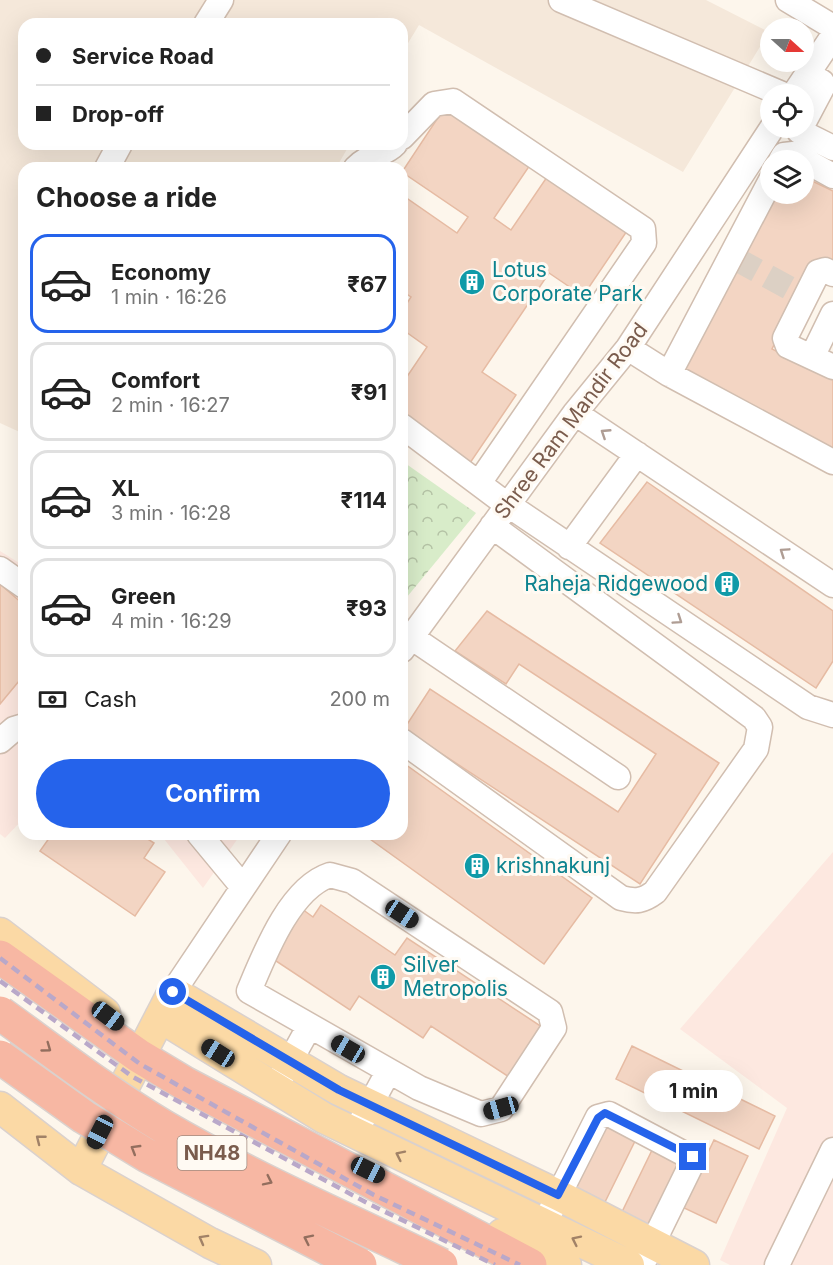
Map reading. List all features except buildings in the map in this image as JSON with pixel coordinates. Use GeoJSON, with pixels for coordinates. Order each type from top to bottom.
{"type":"FeatureCollection","features":[{"type":"Feature","properties":{"kind":"highway"},"geometry":{"type":"LineString","coordinates":[[0,957],[154,1027],[225,1106],[530,1265]]}},
{"type":"Feature","properties":{"kind":"highway","name":"NH48"},"geometry":{"type":"LineString","coordinates":[[0,1013],[99,1085],[164,1127],[233,1164],[441,1265]]}},
{"type":"Feature","properties":{"kind":"highway","name":"NH48"},"geometry":{"type":"LineString","coordinates":[[0,1057],[84,1117],[146,1155],[360,1265]]}},
{"type":"Feature","properties":{"kind":"main road"},"geometry":{"type":"LineString","coordinates":[[0,933],[154,1027],[275,1088],[324,1118],[628,1265]]}},
{"type":"Feature","properties":{"kind":"main road"},"geometry":{"type":"LineString","coordinates":[[154,1027],[289,1061],[370,1104],[560,1191],[651,1248],[694,1265]]}},
{"type":"Feature","properties":{"kind":"main road"},"geometry":{"type":"LineString","coordinates":[[81,1170],[154,1027]]}},
{"type":"Feature","properties":{"kind":"main road"},"geometry":{"type":"LineString","coordinates":[[154,1027],[258,1111],[348,1161],[566,1265]]}},
{"type":"Feature","properties":{"kind":"main road"},"geometry":{"type":"LineString","coordinates":[[0,1107],[81,1170],[210,1243],[256,1265]]}},
{"type":"Feature","properties":{"kind":"street"},"geometry":{"type":"LineString","coordinates":[[210,18],[221,0]]}},
{"type":"Feature","properties":{"kind":"street"},"geometry":{"type":"LineString","coordinates":[[561,0],[760,85]]}},
{"type":"Feature","properties":{"kind":"street"},"geometry":{"type":"LineString","coordinates":[[788,0],[833,27]]}},
{"type":"Feature","properties":{"kind":"street"},"geometry":{"type":"LineString","coordinates":[[800,84],[833,36]]}},
{"type":"Feature","properties":{"kind":"street"},"geometry":{"type":"LineString","coordinates":[[807,74],[822,82],[824,86],[814,103]]}},
{"type":"Feature","properties":{"kind":"street"},"geometry":{"type":"LineString","coordinates":[[408,131],[434,104],[453,101],[643,229],[644,243],[483,468]]}},
{"type":"Feature","properties":{"kind":"street"},"geometry":{"type":"LineString","coordinates":[[814,136],[833,148]]}},
{"type":"Feature","properties":{"kind":"street","name":"Shree Ram Mandir Road"},"geometry":{"type":"LineString","coordinates":[[408,643],[575,413],[628,348],[766,138]]}},
{"type":"Feature","properties":{"kind":"street"},"geometry":{"type":"LineString","coordinates":[[361,162],[365,158],[387,150]]}},
{"type":"Feature","properties":{"kind":"street"},"geometry":{"type":"LineString","coordinates":[[814,165],[833,176]]}},
{"type":"Feature","properties":{"kind":"street"},"geometry":{"type":"LineString","coordinates":[[669,374],[734,258],[760,203]]}},
{"type":"Feature","properties":{"kind":"street"},"geometry":{"type":"LineString","coordinates":[[701,239],[734,258]]}},
{"type":"Feature","properties":{"kind":"street"},"geometry":{"type":"LineString","coordinates":[[833,274],[825,270],[818,272],[785,338],[788,346],[823,362],[833,314]]}},
{"type":"Feature","properties":{"kind":"street"},"geometry":{"type":"LineString","coordinates":[[628,348],[669,374],[833,462]]}},
{"type":"Feature","properties":{"kind":"street"},"geometry":{"type":"LineString","coordinates":[[575,413],[833,585]]}},
{"type":"Feature","properties":{"kind":"street"},"geometry":{"type":"LineString","coordinates":[[408,429],[483,468],[508,505],[808,707],[833,715]]}},
{"type":"Feature","properties":{"kind":"street"},"geometry":{"type":"LineString","coordinates":[[569,547],[637,454]]}},
{"type":"Feature","properties":{"kind":"street"},"geometry":{"type":"LineString","coordinates":[[408,745],[621,898],[632,901],[645,901],[655,892],[756,749],[760,727],[754,718],[492,526]]}},
{"type":"Feature","properties":{"kind":"street"},"geometry":{"type":"LineString","coordinates":[[0,569],[18,582]]}},
{"type":"Feature","properties":{"kind":"street"},"geometry":{"type":"LineString","coordinates":[[408,645],[618,777]]}},
{"type":"Feature","properties":{"kind":"street"},"geometry":{"type":"LineString","coordinates":[[0,741],[18,728]]}},
{"type":"Feature","properties":{"kind":"street"},"geometry":{"type":"LineString","coordinates":[[205,840],[223,866],[242,886]]}},
{"type":"Feature","properties":{"kind":"street"},"geometry":{"type":"LineString","coordinates":[[154,1027],[242,886],[275,840]]}},
{"type":"Feature","properties":{"kind":"street"},"geometry":{"type":"LineString","coordinates":[[330,875],[352,881],[550,1012],[554,1028],[501,1108],[481,1114],[388,1072],[309,1027],[249,991],[260,963],[298,896],[316,880],[330,875]]}},
{"type":"Feature","properties":{"kind":"street"},"geometry":{"type":"LineString","coordinates":[[275,1088],[309,1027]]}},
{"type":"Feature","properties":{"kind":"street"},"geometry":{"type":"LineString","coordinates":[[355,1132],[388,1072]]}},
{"type":"Feature","properties":{"kind":"street"},"geometry":{"type":"LineString","coordinates":[[544,1224],[598,1118],[609,1114],[694,1159],[651,1248]]}},
{"type":"Feature","properties":{"kind":"street"},"geometry":{"type":"LineString","coordinates":[[777,1265],[833,1150]]}},
{"type":"Feature","properties":{"kind":"shaded area"},"geometry":{"type":"Polygon","coordinates":[[[0,0],[706,0],[760,27],[760,47],[683,172],[419,25],[408,43],[408,18],[18,18],[18,150],[346,150],[340,162],[18,162],[18,431],[0,423],[0,0]]]}},
{"type":"Feature","properties":{"kind":"shaded area"},"geometry":{"type":"Polygon","coordinates":[[[0,551],[18,562],[18,824],[5,838],[0,834],[0,551]]]}},
{"type":"Feature","properties":{"kind":"shaded area"},"geometry":{"type":"Polygon","coordinates":[[[165,840],[237,840],[203,888],[165,840]]]}},
{"type":"Feature","properties":{"kind":"shaded area"},"geometry":{"type":"Polygon","coordinates":[[[833,852],[833,1265],[730,1265],[720,1260],[787,1108],[680,1029],[833,852]]]}},
{"type":"Feature","properties":{"kind":"green space"},"geometry":{"type":"Polygon","coordinates":[[[408,465],[476,513],[408,596],[408,465]]]}},
{"type":"Feature","properties":{"kind":"tunnel"},"geometry":{"type":"LineString","coordinates":[[736,259],[802,295]]}},
{"type":"Feature","properties":{"kind":"railway"},"geometry":{"type":"LineString","coordinates":[[0,958],[140,1064],[374,1195],[520,1265]]}},
{"type":"Feature","properties":{"kind":"railway"},"geometry":{"type":"LineString","coordinates":[[0,981],[133,1077],[371,1205],[495,1265]]}},
{"type":"Feature","properties":{"kind":"place","name":"Lotus Corporate Park"},"geometry":{"type":"Point","coordinates":[472,282]}},
{"type":"Feature","properties":{"kind":"place","name":"Raheja Ridgewood"},"geometry":{"type":"Point","coordinates":[727,584]}},
{"type":"Feature","properties":{"kind":"place","name":"krishnakunj"},"geometry":{"type":"Point","coordinates":[477,866]}},
{"type":"Feature","properties":{"kind":"place","name":"Silver Metropolis"},"geometry":{"type":"Point","coordinates":[383,977]}},
{"type":"Feature","properties":{"kind":"route"},"geometry":{"type":"LineString","coordinates":[[173,992],[339,1090],[558,1195],[601,1114],[609,1114],[693,1157]]}}]}
